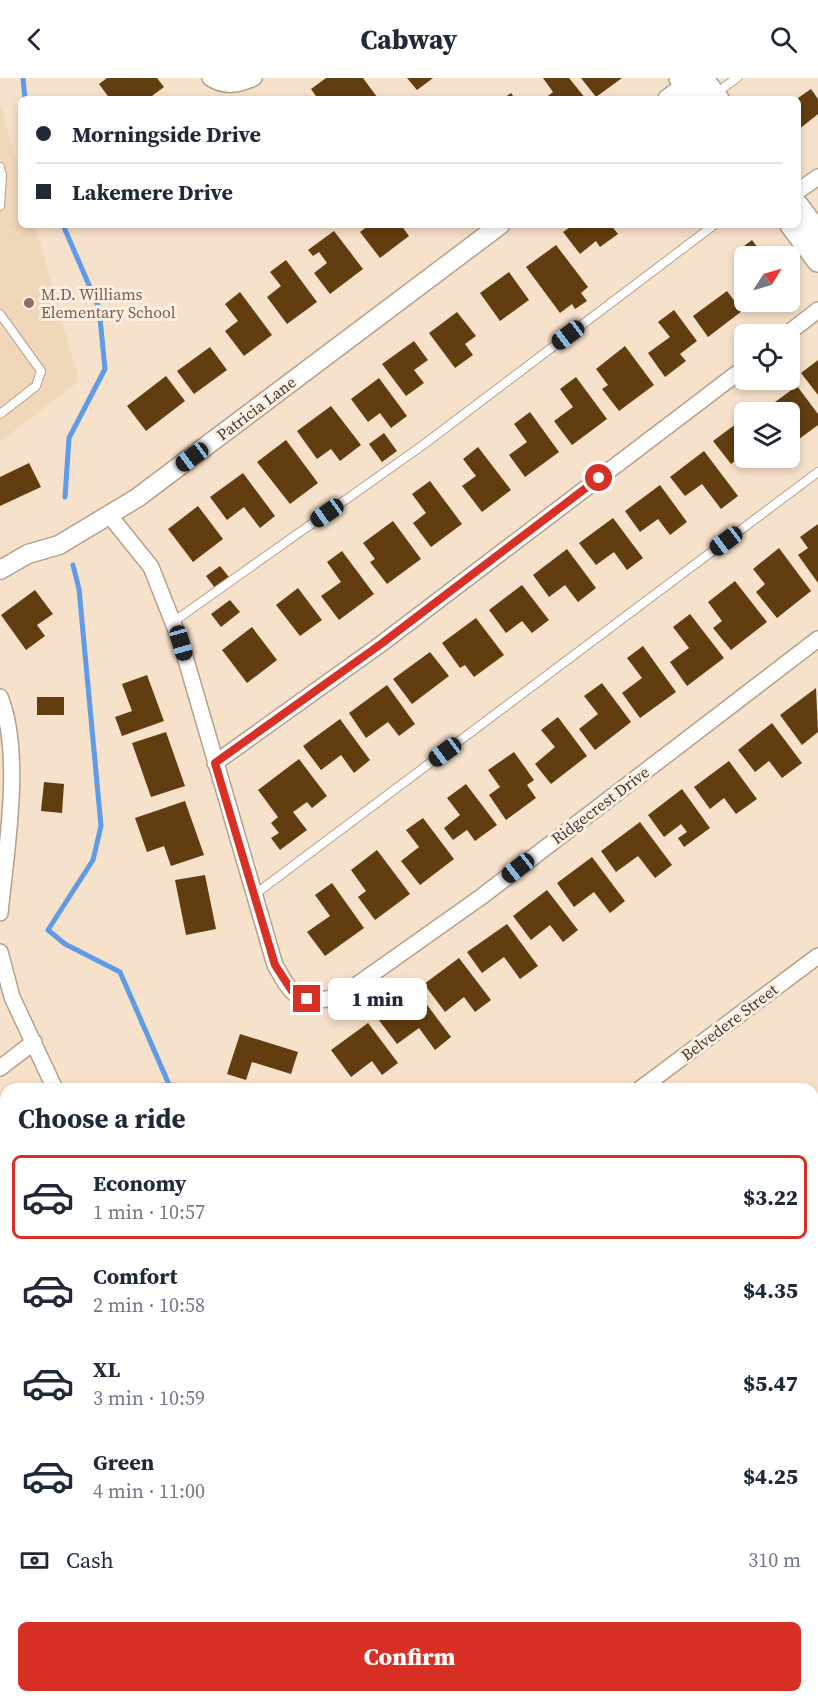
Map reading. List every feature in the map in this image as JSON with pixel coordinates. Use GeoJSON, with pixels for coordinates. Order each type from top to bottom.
{"type":"FeatureCollection","features":[{"type":"Feature","properties":{"kind":"main road"},"geometry":{"type":"LineString","coordinates":[[801,210],[818,232]]}},
{"type":"Feature","properties":{"kind":"main road"},"geometry":{"type":"LineString","coordinates":[[793,228],[818,261]]}},
{"type":"Feature","properties":{"kind":"street"},"geometry":{"type":"LineString","coordinates":[[210,78],[219,84],[237,86],[254,78]]}},
{"type":"Feature","properties":{"kind":"street"},"geometry":{"type":"LineString","coordinates":[[675,96],[699,87]]}},
{"type":"Feature","properties":{"kind":"street"},"geometry":{"type":"LineString","coordinates":[[801,189],[818,177]]}},
{"type":"Feature","properties":{"kind":"street","name":"Patricia Lane"},"geometry":{"type":"LineString","coordinates":[[0,570],[28,554],[59,544],[137,498],[496,228]]}},
{"type":"Feature","properties":{"kind":"street"},"geometry":{"type":"LineString","coordinates":[[800,324],[818,310]]}},
{"type":"Feature","properties":{"kind":"street"},"geometry":{"type":"LineString","coordinates":[[215,763],[381,644],[734,376]]}},
{"type":"Feature","properties":{"kind":"street","name":"Ridgecrest Drive"},"geometry":{"type":"LineString","coordinates":[[110,516],[152,567],[173,622],[275,965],[292,991],[307,999],[337,998],[351,989],[481,897],[818,639]]}},
{"type":"Feature","properties":{"kind":"street"},"geometry":{"type":"LineString","coordinates":[[0,697],[10,753],[0,913]]}},
{"type":"Feature","properties":{"kind":"street"},"geometry":{"type":"LineString","coordinates":[[0,952],[12,996],[52,1083]]}},
{"type":"Feature","properties":{"kind":"street","name":"Belvedere Street"},"geometry":{"type":"LineString","coordinates":[[648,1083],[818,956]]}},
{"type":"Feature","properties":{"kind":"street"},"geometry":{"type":"LineString","coordinates":[[0,1068],[34,1042]]}},
{"type":"Feature","properties":{"kind":"lane"},"geometry":{"type":"LineString","coordinates":[[699,87],[737,78]]}},
{"type":"Feature","properties":{"kind":"lane"},"geometry":{"type":"LineString","coordinates":[[0,167],[2,176],[0,206]]}},
{"type":"Feature","properties":{"kind":"lane"},"geometry":{"type":"LineString","coordinates":[[173,622],[423,445],[710,228]]}},
{"type":"Feature","properties":{"kind":"lane"},"geometry":{"type":"LineString","coordinates":[[0,314],[41,371],[36,386],[0,414]]}},
{"type":"Feature","properties":{"kind":"lane"},"geometry":{"type":"LineString","coordinates":[[254,895],[818,472]]}},
{"type":"Feature","properties":{"kind":"shaded area","name":"M.D. Williams Elementary School"},"geometry":{"type":"Polygon","coordinates":[[[0,103],[18,166],[18,228],[36,228],[79,381],[0,442],[0,103]]]}},
{"type":"Feature","properties":{"kind":"building"},"geometry":{"type":"Polygon","coordinates":[[[107,78],[157,78],[164,87],[152,96],[108,96],[99,84],[107,78]]]}},
{"type":"Feature","properties":{"kind":"building"},"geometry":{"type":"Polygon","coordinates":[[[326,78],[363,78],[376,96],[316,96],[311,89],[326,78]]]}},
{"type":"Feature","properties":{"kind":"building"},"geometry":{"type":"Polygon","coordinates":[[[407,78],[433,78],[417,90],[407,78]]]}},
{"type":"Feature","properties":{"kind":"building"},"geometry":{"type":"Polygon","coordinates":[[[543,78],[569,78],[584,96],[548,96],[553,92],[543,78]]]}},
{"type":"Feature","properties":{"kind":"building"},"geometry":{"type":"Polygon","coordinates":[[[581,78],[622,78],[597,96],[581,78]]]}},
{"type":"Feature","properties":{"kind":"building"},"geometry":{"type":"Polygon","coordinates":[[[811,89],[818,99],[818,114],[801,128],[801,96],[811,89]]]}},
{"type":"Feature","properties":{"kind":"building"},"geometry":{"type":"Polygon","coordinates":[[[365,228],[403,228],[409,236],[380,258],[360,232],[365,228]]]}},
{"type":"Feature","properties":{"kind":"building"},"geometry":{"type":"Polygon","coordinates":[[[569,228],[613,228],[618,234],[600,247],[596,241],[580,254],[563,232],[569,228]]]}},
{"type":"Feature","properties":{"kind":"building"},"geometry":{"type":"Polygon","coordinates":[[[334,231],[363,269],[330,294],[314,273],[327,263],[319,252],[313,256],[308,250],[334,231]]]}},
{"type":"Feature","properties":{"kind":"building"},"geometry":{"type":"Polygon","coordinates":[[[752,240],[756,246],[744,246],[752,240]]]}},
{"type":"Feature","properties":{"kind":"building"},"geometry":{"type":"Polygon","coordinates":[[[556,245],[588,287],[581,293],[587,301],[575,309],[572,304],[560,313],[526,267],[556,245]]]}},
{"type":"Feature","properties":{"kind":"building"},"geometry":{"type":"Polygon","coordinates":[[[286,260],[317,302],[287,324],[267,297],[281,286],[270,272],[286,260]]]}},
{"type":"Feature","properties":{"kind":"building"},"geometry":{"type":"Polygon","coordinates":[[[509,272],[529,300],[500,321],[480,293],[509,272]]]}},
{"type":"Feature","properties":{"kind":"building"},"geometry":{"type":"Polygon","coordinates":[[[727,291],[734,300],[734,312],[741,312],[708,337],[693,316],[727,291]]]}},
{"type":"Feature","properties":{"kind":"building"},"geometry":{"type":"Polygon","coordinates":[[[240,292],[272,335],[244,356],[225,331],[238,321],[225,304],[240,292]]]}},
{"type":"Feature","properties":{"kind":"building"},"geometry":{"type":"Polygon","coordinates":[[[674,310],[697,341],[680,354],[686,361],[665,377],[648,353],[670,337],[658,322],[674,310]]]}},
{"type":"Feature","properties":{"kind":"building"},"geometry":{"type":"Polygon","coordinates":[[[457,312],[476,336],[465,344],[473,355],[455,368],[429,333],[457,312]]]}},
{"type":"Feature","properties":{"kind":"building"},"geometry":{"type":"Polygon","coordinates":[[[414,341],[428,360],[414,370],[424,383],[406,396],[382,364],[414,341]]]}},
{"type":"Feature","properties":{"kind":"building"},"geometry":{"type":"Polygon","coordinates":[[[625,346],[654,385],[619,411],[602,389],[608,385],[596,369],[625,346]]]}},
{"type":"Feature","properties":{"kind":"building"},"geometry":{"type":"Polygon","coordinates":[[[210,347],[227,370],[194,394],[177,371],[210,347]]]}},
{"type":"Feature","properties":{"kind":"building"},"geometry":{"type":"Polygon","coordinates":[[[818,360],[818,395],[801,373],[818,360]]]}},
{"type":"Feature","properties":{"kind":"building"},"geometry":{"type":"Polygon","coordinates":[[[166,376],[185,401],[146,431],[127,406],[166,376]]]}},
{"type":"Feature","properties":{"kind":"building"},"geometry":{"type":"Polygon","coordinates":[[[576,377],[607,419],[572,445],[554,421],[573,407],[560,389],[576,377]]]}},
{"type":"Feature","properties":{"kind":"building"},"geometry":{"type":"Polygon","coordinates":[[[379,378],[407,416],[391,428],[380,413],[368,422],[351,399],[379,378]]]}},
{"type":"Feature","properties":{"kind":"building"},"geometry":{"type":"Polygon","coordinates":[[[792,390],[800,390],[818,414],[818,425],[800,438],[800,402],[775,402],[792,390]]]}},
{"type":"Feature","properties":{"kind":"building"},"geometry":{"type":"Polygon","coordinates":[[[331,406],[361,445],[340,461],[331,449],[317,459],[297,431],[331,406]]]}},
{"type":"Feature","properties":{"kind":"building"},"geometry":{"type":"Polygon","coordinates":[[[530,412],[559,452],[525,477],[509,455],[527,442],[514,424],[530,412]]]}},
{"type":"Feature","properties":{"kind":"building"},"geometry":{"type":"Polygon","coordinates":[[[734,425],[734,462],[731,464],[713,441],[734,425]]]}},
{"type":"Feature","properties":{"kind":"building"},"geometry":{"type":"Polygon","coordinates":[[[384,433],[397,451],[382,462],[369,444],[384,433]]]}},
{"type":"Feature","properties":{"kind":"building"},"geometry":{"type":"Polygon","coordinates":[[[286,440],[318,483],[290,504],[257,462],[286,440]]]}},
{"type":"Feature","properties":{"kind":"building"},"geometry":{"type":"Polygon","coordinates":[[[478,447],[511,490],[482,512],[462,486],[476,476],[463,459],[478,447]]]}},
{"type":"Feature","properties":{"kind":"building"},"geometry":{"type":"Polygon","coordinates":[[[704,451],[738,496],[721,509],[702,484],[685,496],[670,477],[704,451]]]}},
{"type":"Feature","properties":{"kind":"building"},"geometry":{"type":"Polygon","coordinates":[[[29,463],[41,487],[0,506],[0,477],[29,463]]]}},
{"type":"Feature","properties":{"kind":"building"},"geometry":{"type":"Polygon","coordinates":[[[243,473],[275,516],[260,528],[244,507],[227,520],[210,497],[243,473]]]}},
{"type":"Feature","properties":{"kind":"building"},"geometry":{"type":"Polygon","coordinates":[[[430,481],[462,524],[431,547],[413,523],[426,513],[412,494],[430,481]]]}},
{"type":"Feature","properties":{"kind":"building"},"geometry":{"type":"Polygon","coordinates":[[[660,485],[687,522],[670,535],[658,519],[640,532],[625,511],[660,485]]]}},
{"type":"Feature","properties":{"kind":"building"},"geometry":{"type":"Polygon","coordinates":[[[198,506],[223,539],[193,562],[168,529],[198,506]]]}},
{"type":"Feature","properties":{"kind":"building"},"geometry":{"type":"Polygon","coordinates":[[[613,518],[643,558],[627,570],[614,552],[596,565],[579,543],[613,518]]]}},
{"type":"Feature","properties":{"kind":"building"},"geometry":{"type":"Polygon","coordinates":[[[393,521],[421,559],[387,584],[370,562],[375,559],[363,543],[393,521]]]}},
{"type":"Feature","properties":{"kind":"building"},"geometry":{"type":"Polygon","coordinates":[[[818,524],[818,583],[798,555],[808,548],[800,537],[818,524]]]}},
{"type":"Feature","properties":{"kind":"building"},"geometry":{"type":"Polygon","coordinates":[[[779,548],[811,591],[777,618],[756,592],[765,584],[753,569],[779,548]]]}},
{"type":"Feature","properties":{"kind":"building"},"geometry":{"type":"Polygon","coordinates":[[[567,549],[596,588],[578,602],[565,585],[549,597],[533,575],[567,549]]]}},
{"type":"Feature","properties":{"kind":"building"},"geometry":{"type":"Polygon","coordinates":[[[342,551],[374,594],[339,620],[321,596],[341,582],[327,562],[342,551]]]}},
{"type":"Feature","properties":{"kind":"building"},"geometry":{"type":"Polygon","coordinates":[[[220,566],[229,577],[215,588],[206,576],[220,566]]]}},
{"type":"Feature","properties":{"kind":"building"},"geometry":{"type":"Polygon","coordinates":[[[735,581],[767,622],[731,650],[713,628],[722,621],[708,602],[735,581]]]}},
{"type":"Feature","properties":{"kind":"building"},"geometry":{"type":"Polygon","coordinates":[[[522,585],[549,620],[532,633],[522,621],[506,633],[489,610],[522,585]]]}},
{"type":"Feature","properties":{"kind":"building"},"geometry":{"type":"Polygon","coordinates":[[[298,588],[322,620],[300,636],[276,605],[298,588]]]}},
{"type":"Feature","properties":{"kind":"building"},"geometry":{"type":"Polygon","coordinates":[[[35,590],[53,614],[37,625],[45,636],[26,650],[1,615],[35,590]]]}},
{"type":"Feature","properties":{"kind":"building"},"geometry":{"type":"Polygon","coordinates":[[[230,600],[240,612],[221,627],[211,614],[230,600]]]}},
{"type":"Feature","properties":{"kind":"building"},"geometry":{"type":"Polygon","coordinates":[[[690,614],[724,658],[687,686],[670,662],[689,648],[673,627],[690,614]]]}},
{"type":"Feature","properties":{"kind":"building"},"geometry":{"type":"Polygon","coordinates":[[[476,618],[504,655],[474,677],[465,665],[460,668],[442,643],[476,618]]]}},
{"type":"Feature","properties":{"kind":"building"},"geometry":{"type":"Polygon","coordinates":[[[252,627],[277,660],[247,683],[222,650],[252,627]]]}},
{"type":"Feature","properties":{"kind":"building"},"geometry":{"type":"Polygon","coordinates":[[[643,646],[676,692],[640,718],[622,693],[642,678],[627,658],[643,646]]]}},
{"type":"Feature","properties":{"kind":"building"},"geometry":{"type":"Polygon","coordinates":[[[430,652],[449,676],[412,704],[393,679],[430,652]]]}},
{"type":"Feature","properties":{"kind":"building"},"geometry":{"type":"Polygon","coordinates":[[[147,675],[164,721],[122,736],[115,717],[132,711],[122,684],[147,675]]]}},
{"type":"Feature","properties":{"kind":"building"},"geometry":{"type":"Polygon","coordinates":[[[602,683],[631,722],[595,750],[579,729],[598,714],[584,696],[602,683]]]}},
{"type":"Feature","properties":{"kind":"building"},"geometry":{"type":"Polygon","coordinates":[[[387,685],[415,724],[399,736],[388,722],[366,738],[349,713],[387,685]]]}},
{"type":"Feature","properties":{"kind":"building"},"geometry":{"type":"Polygon","coordinates":[[[816,688],[818,732],[802,745],[780,715],[816,688]]]}},
{"type":"Feature","properties":{"kind":"building"},"geometry":{"type":"Polygon","coordinates":[[[37,697],[64,697],[64,715],[37,715],[37,697]]]}},
{"type":"Feature","properties":{"kind":"building"},"geometry":{"type":"Polygon","coordinates":[[[558,717],[587,756],[551,784],[535,764],[555,747],[541,730],[558,717]]]}},
{"type":"Feature","properties":{"kind":"building"},"geometry":{"type":"Polygon","coordinates":[[[340,719],[370,760],[354,773],[341,755],[321,770],[303,746],[340,719]]]}},
{"type":"Feature","properties":{"kind":"building"},"geometry":{"type":"Polygon","coordinates":[[[772,723],[802,763],[782,778],[769,761],[755,772],[738,750],[772,723]]]}},
{"type":"Feature","properties":{"kind":"building"},"geometry":{"type":"Polygon","coordinates":[[[166,732],[185,786],[151,797],[132,743],[166,732]]]}},
{"type":"Feature","properties":{"kind":"building"},"geometry":{"type":"Polygon","coordinates":[[[514,752],[534,780],[527,785],[536,798],[506,820],[489,795],[500,787],[488,770],[514,752]]]}},
{"type":"Feature","properties":{"kind":"building"},"geometry":{"type":"Polygon","coordinates":[[[299,759],[327,796],[312,808],[307,802],[293,812],[307,830],[280,850],[271,838],[279,833],[271,823],[278,817],[258,790],[299,759]]]}},
{"type":"Feature","properties":{"kind":"building"},"geometry":{"type":"Polygon","coordinates":[[[729,761],[757,799],[736,814],[724,798],[710,809],[694,787],[729,761]]]}},
{"type":"Feature","properties":{"kind":"building"},"geometry":{"type":"Polygon","coordinates":[[[44,782],[64,784],[62,813],[41,811],[44,782]]]}},
{"type":"Feature","properties":{"kind":"building"},"geometry":{"type":"Polygon","coordinates":[[[466,784],[497,825],[475,841],[467,830],[453,840],[444,828],[460,815],[447,798],[466,784]]]}},
{"type":"Feature","properties":{"kind":"building"},"geometry":{"type":"Polygon","coordinates":[[[682,789],[710,828],[684,847],[678,838],[687,832],[681,824],[664,837],[648,815],[682,789]]]}},
{"type":"Feature","properties":{"kind":"building"},"geometry":{"type":"Polygon","coordinates":[[[185,801],[204,855],[171,866],[164,846],[147,852],[135,818],[185,801]]]}},
{"type":"Feature","properties":{"kind":"building"},"geometry":{"type":"Polygon","coordinates":[[[423,818],[454,859],[420,885],[401,861],[419,847],[406,830],[423,818]]]}},
{"type":"Feature","properties":{"kind":"building"},"geometry":{"type":"Polygon","coordinates":[[[640,822],[672,865],[655,878],[638,856],[616,872],[601,851],[640,822]]]}},
{"type":"Feature","properties":{"kind":"building"},"geometry":{"type":"Polygon","coordinates":[[[377,850],[410,894],[375,920],[358,897],[366,891],[351,870],[377,850]]]}},
{"type":"Feature","properties":{"kind":"building"},"geometry":{"type":"Polygon","coordinates":[[[592,857],[625,901],[610,913],[594,892],[574,907],[557,883],[592,857]]]}},
{"type":"Feature","properties":{"kind":"building"},"geometry":{"type":"Polygon","coordinates":[[[205,875],[216,929],[186,935],[175,880],[205,875]]]}},
{"type":"Feature","properties":{"kind":"building"},"geometry":{"type":"Polygon","coordinates":[[[332,883],[364,928],[325,956],[307,932],[330,916],[315,895],[332,883]]]}},
{"type":"Feature","properties":{"kind":"building"},"geometry":{"type":"Polygon","coordinates":[[[547,890],[578,930],[563,942],[550,925],[531,940],[513,916],[547,890]]]}},
{"type":"Feature","properties":{"kind":"building"},"geometry":{"type":"Polygon","coordinates":[[[507,924],[538,966],[520,979],[504,957],[482,973],[467,952],[507,924]]]}},
{"type":"Feature","properties":{"kind":"building"},"geometry":{"type":"Polygon","coordinates":[[[459,958],[491,1000],[475,1012],[464,997],[445,1012],[424,984],[459,958]]]}},
{"type":"Feature","properties":{"kind":"building"},"geometry":{"type":"Polygon","coordinates":[[[416,990],[451,1037],[435,1050],[419,1028],[397,1044],[378,1019],[416,990]]]}},
{"type":"Feature","properties":{"kind":"building"},"geometry":{"type":"Polygon","coordinates":[[[368,1023],[398,1063],[382,1075],[372,1061],[351,1077],[331,1050],[368,1023]]]}},
{"type":"Feature","properties":{"kind":"building"},"geometry":{"type":"Polygon","coordinates":[[[240,1034],[298,1052],[291,1074],[252,1062],[246,1080],[227,1074],[240,1034]]]}},
{"type":"Feature","properties":{"kind":"waterway"},"geometry":{"type":"LineString","coordinates":[[23,78],[25,96]]}},
{"type":"Feature","properties":{"kind":"waterway"},"geometry":{"type":"LineString","coordinates":[[64,228],[99,308],[105,369],[69,438],[65,497]]}},
{"type":"Feature","properties":{"kind":"waterway"},"geometry":{"type":"LineString","coordinates":[[73,565],[79,589],[101,826],[93,860],[48,930],[65,944],[120,972],[168,1083]]}},
{"type":"Feature","properties":{"kind":"place","name":"M.D. Williams Elementary School"},"geometry":{"type":"Point","coordinates":[29,303]}},
{"type":"Feature","properties":{"kind":"route"},"geometry":{"type":"LineString","coordinates":[[307,999],[292,991],[275,965],[215,763],[381,644],[599,478]]}}]}
